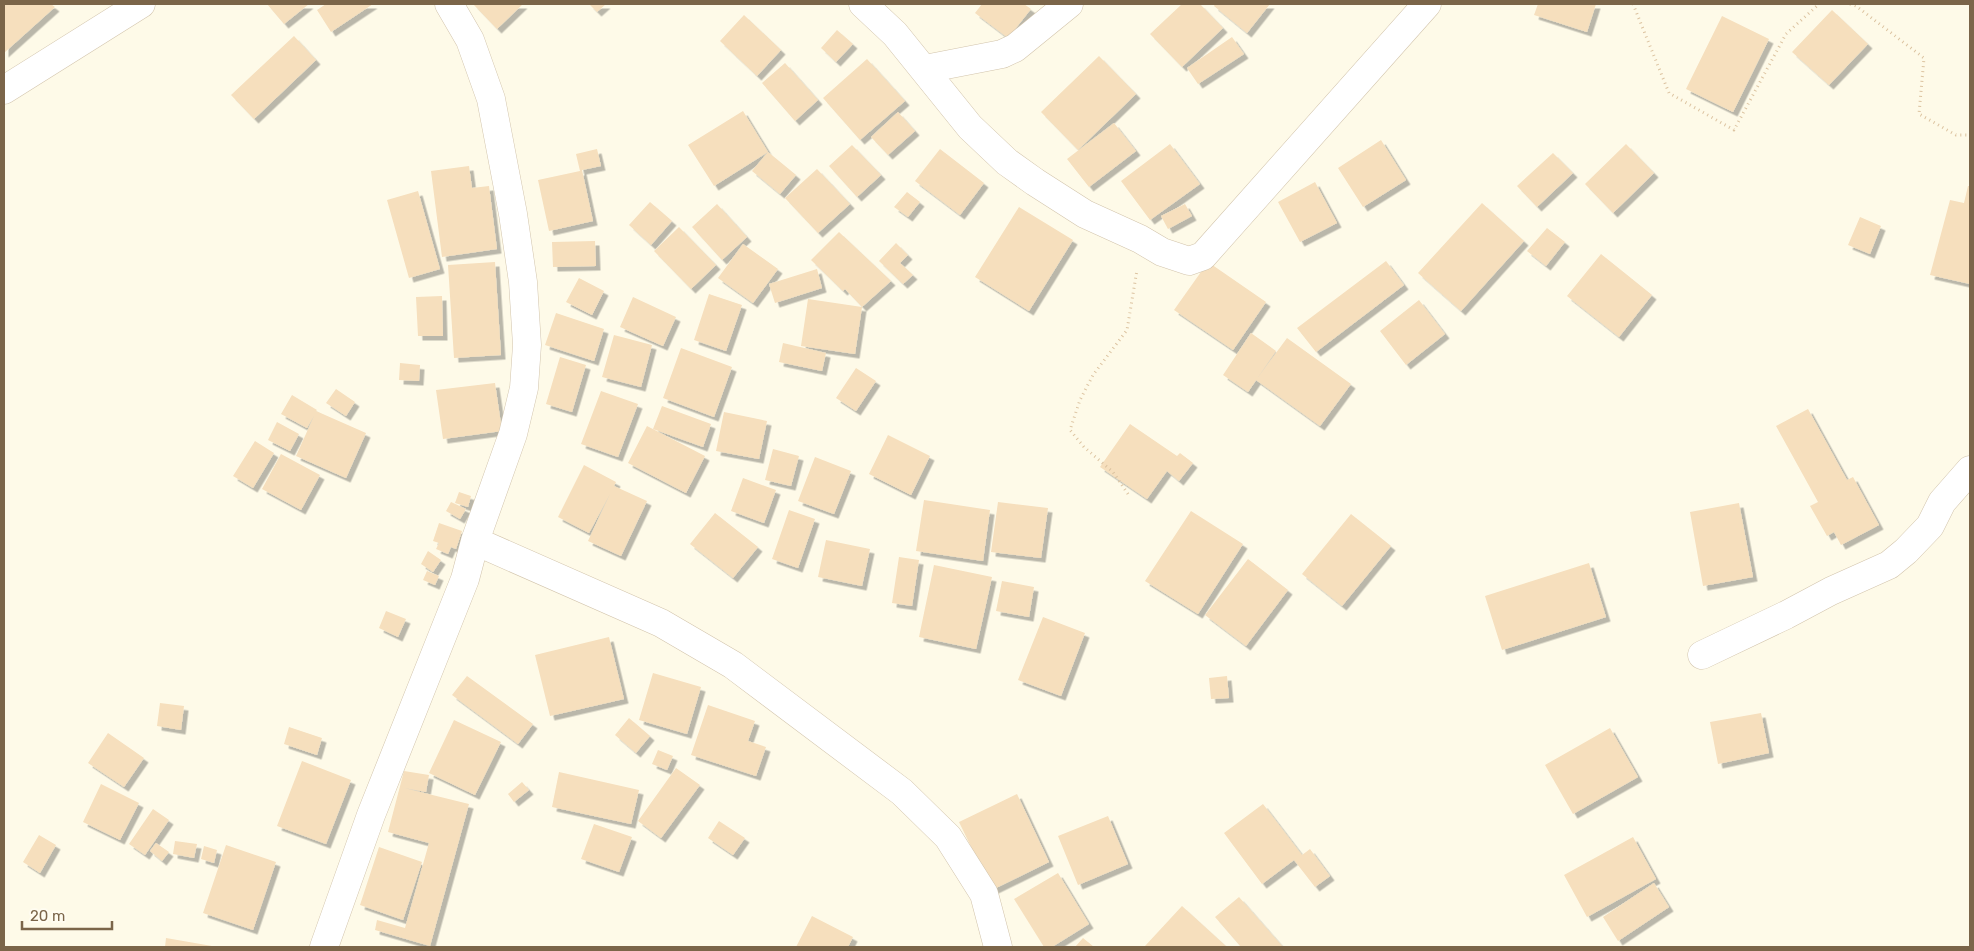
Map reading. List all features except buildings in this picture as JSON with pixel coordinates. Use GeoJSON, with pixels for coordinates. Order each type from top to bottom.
{"type":"FeatureCollection","features":[{"type":"Feature","properties":{"kind":"street"},"geometry":{"type":"LineString","coordinates":[[4,90],[141,4]]}},
{"type":"Feature","properties":{"kind":"street"},"geometry":{"type":"LineString","coordinates":[[324,947],[371,814],[465,579],[475,541],[513,434],[524,388],[527,345],[523,282],[513,214],[491,99],[470,40],[449,4]]}},
{"type":"Feature","properties":{"kind":"street"},"geometry":{"type":"LineString","coordinates":[[863,4],[895,34],[970,127],[1007,162],[1034,182],[1085,214],[1175,257],[1189,261],[1204,256],[1427,4]]}},
{"type":"Feature","properties":{"kind":"street"},"geometry":{"type":"LineString","coordinates":[[925,69],[1002,54],[1016,48],[1069,4]]}},
{"type":"Feature","properties":{"kind":"street"},"geometry":{"type":"LineString","coordinates":[[1702,655],[1831,591],[1889,565],[1906,551],[1930,526],[1942,502],[1970,470]]}},
{"type":"Feature","properties":{"kind":"street"},"geometry":{"type":"LineString","coordinates":[[475,541],[587,589],[669,628],[733,666],[902,792],[948,837],[984,894],[998,947]]}},
{"type":"Feature","properties":{"kind":"path"},"geometry":{"type":"LineString","coordinates":[[1633,4],[1669,92],[1734,130],[1786,34],[1819,4]]}},
{"type":"Feature","properties":{"kind":"path"},"geometry":{"type":"LineString","coordinates":[[1850,4],[1856,6],[1924,58],[1919,114],[1956,135],[1970,135]]}},
{"type":"Feature","properties":{"kind":"path"},"geometry":{"type":"LineString","coordinates":[[1128,494],[1113,472],[1084,447],[1070,430],[1080,400],[1093,375],[1127,330],[1139,258],[1140,239]]}}]}
